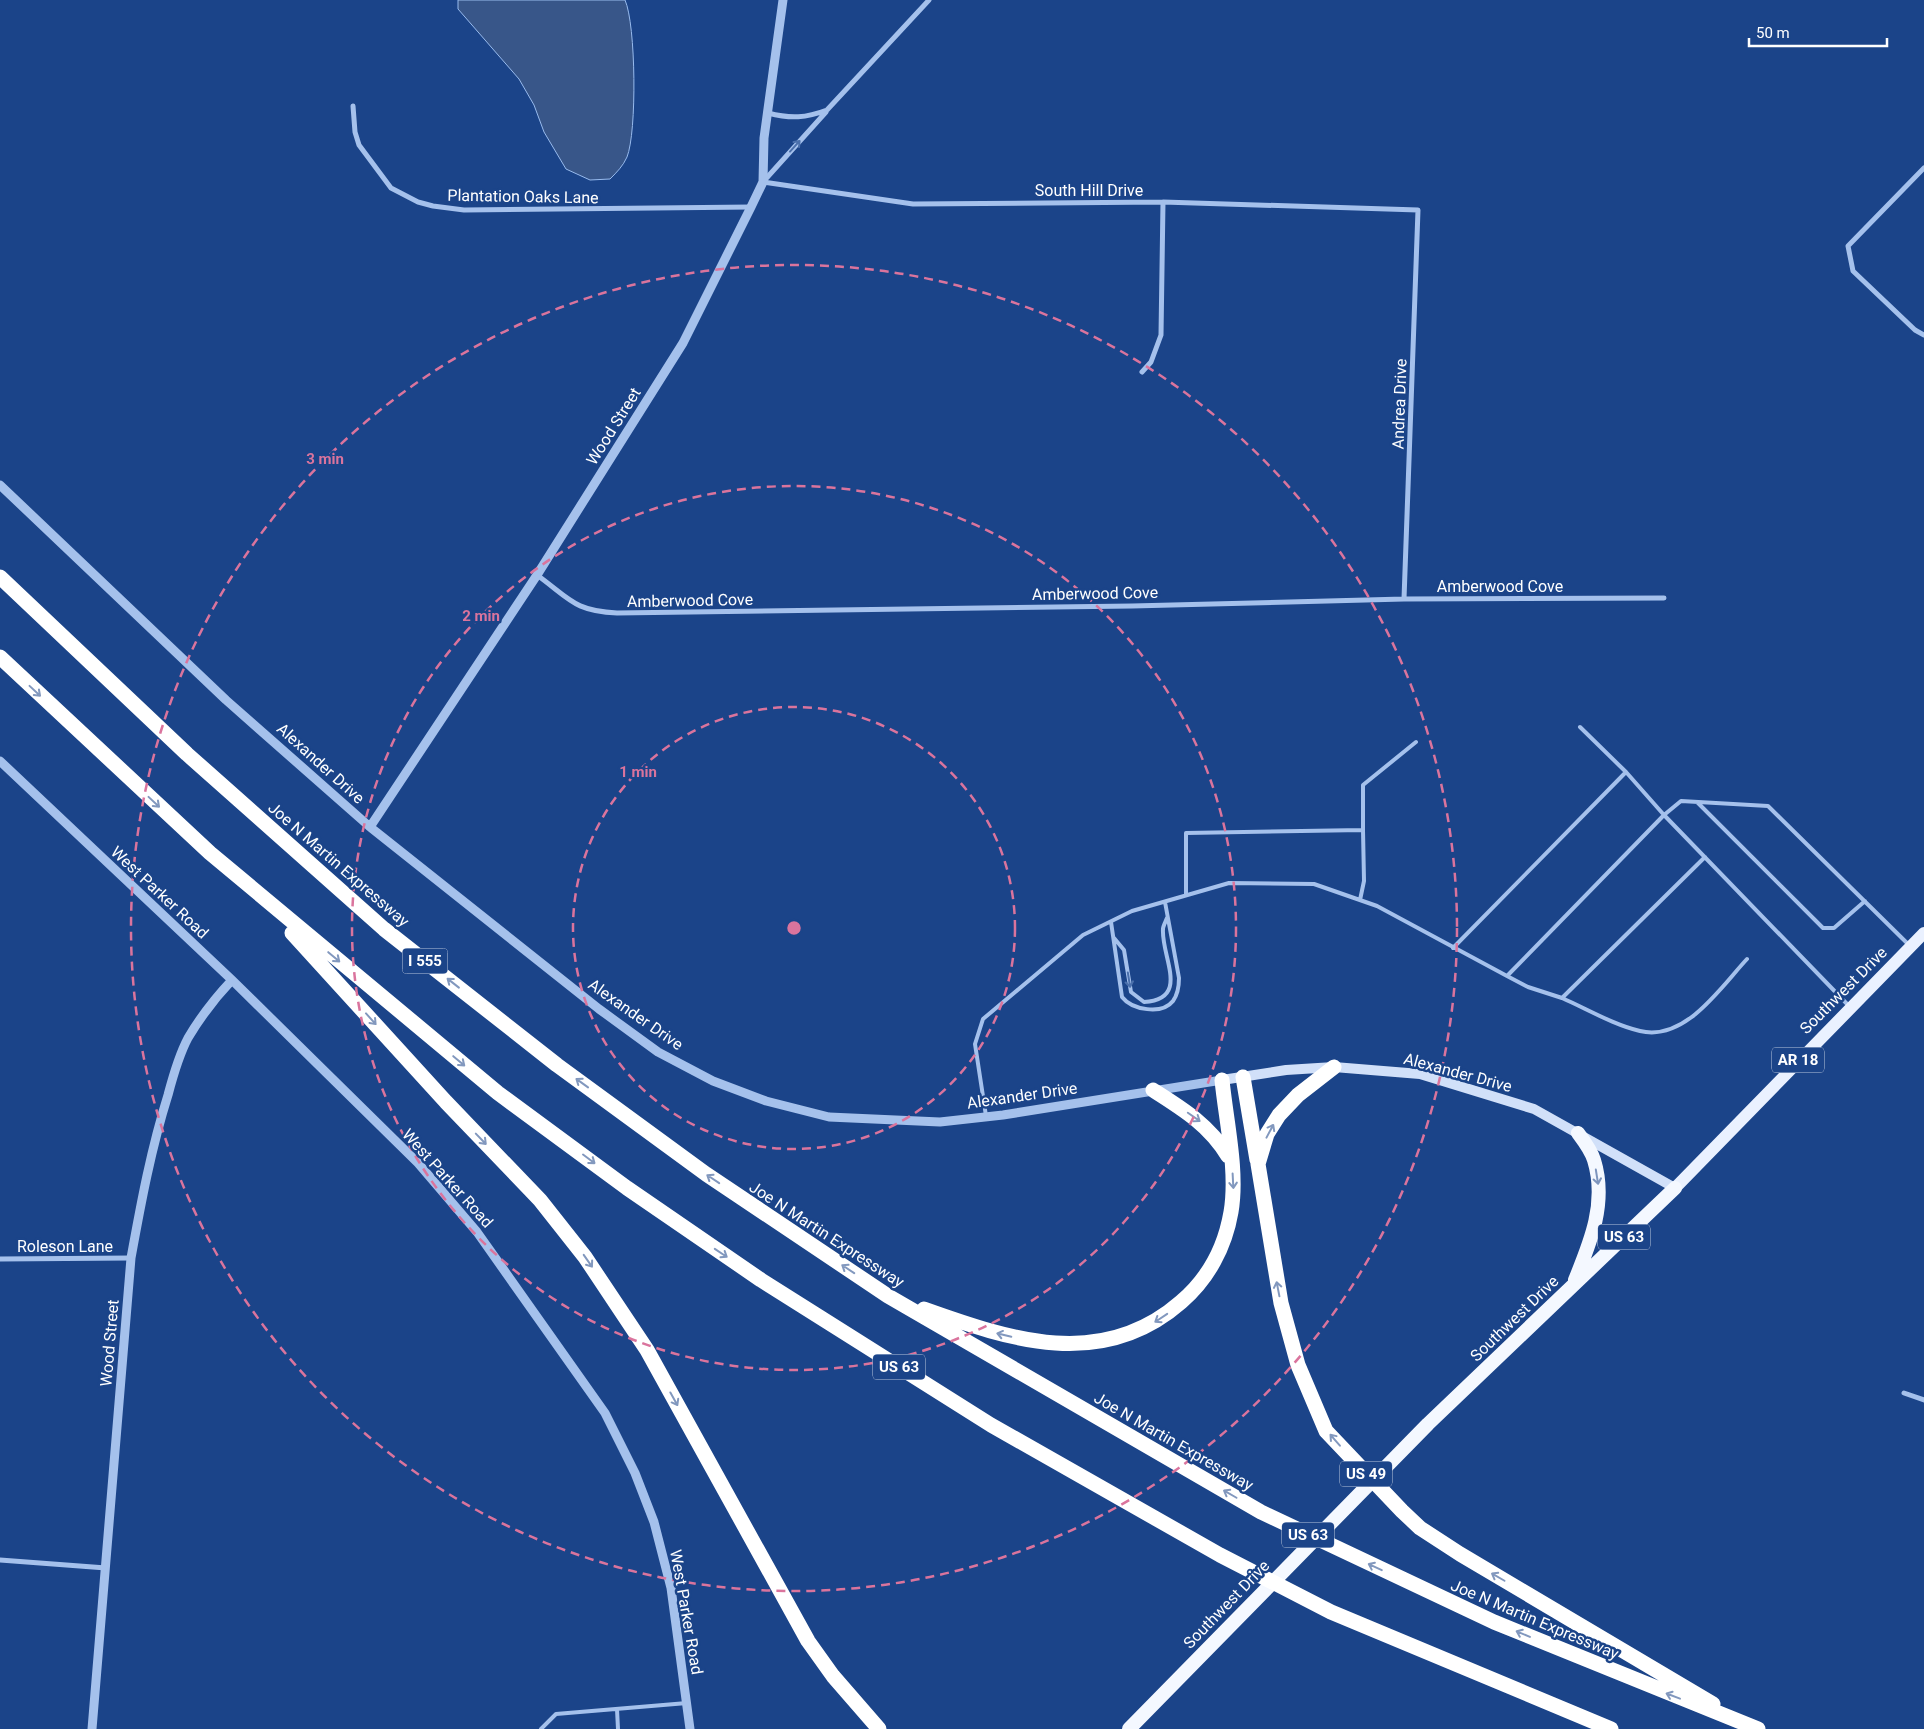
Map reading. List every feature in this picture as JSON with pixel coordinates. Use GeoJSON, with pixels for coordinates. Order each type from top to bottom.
{"type":"FeatureCollection","features":[{"type":"Feature","properties":{"kind":"highway","name":"Joe N Martin Expressway"},"geometry":{"type":"LineString","coordinates":[[0,578],[188,754],[384,929],[557,1065],[706,1174],[888,1296],[1261,1512],[1494,1622],[1755,1728]]}},
{"type":"Feature","properties":{"kind":"highway"},"geometry":{"type":"LineString","coordinates":[[0,657],[120,770],[256,893],[446,1102],[540,1200],[585,1257],[647,1350],[808,1641],[833,1676],[879,1729]]}},
{"type":"Feature","properties":{"kind":"highway","name":"US 63"},"geometry":{"type":"LineString","coordinates":[[256,893],[498,1092],[627,1188],[761,1280],[991,1425],[1220,1555],[1331,1612],[1611,1729]]}},
{"type":"Feature","properties":{"kind":"highway","name":"US 49"},"geometry":{"type":"LineString","coordinates":[[1258,1164],[1268,1134],[1286,1105],[1334,1067]]}},
{"type":"Feature","properties":{"kind":"highway","name":"US 49"},"geometry":{"type":"LineString","coordinates":[[1243,1077],[1281,1303],[1298,1365],[1326,1431],[1420,1528],[1460,1554],[1755,1728]]}},
{"type":"Feature","properties":{"kind":"highway"},"geometry":{"type":"LineString","coordinates":[[888,1296],[984,1330],[1035,1342],[1084,1344],[1125,1336],[1153,1323],[1170,1311],[1206,1275],[1226,1237],[1231,1211],[1233,1178],[1222,1080]]}},
{"type":"Feature","properties":{"kind":"highway"},"geometry":{"type":"LineString","coordinates":[[1153,1090],[1199,1120],[1212,1132],[1230,1159]]}},
{"type":"Feature","properties":{"kind":"highway","name":"US 49"},"geometry":{"type":"LineString","coordinates":[[1573,1286],[1595,1229],[1600,1200],[1594,1158],[1578,1133]]}},
{"type":"Feature","properties":{"kind":"highway","name":"Southwest Drive"},"geometry":{"type":"LineString","coordinates":[[1129,1729],[1216,1638],[1428,1424],[1675,1188]]}},
{"type":"Feature","properties":{"kind":"main road","name":"Southwest Drive"},"geometry":{"type":"LineString","coordinates":[[1675,1188],[1924,933]]}},
{"type":"Feature","properties":{"kind":"main road","name":"Alexander Drive"},"geometry":{"type":"LineString","coordinates":[[1222,1080],[1334,1067],[1420,1074],[1534,1109],[1675,1188]]}},
{"type":"Feature","properties":{"kind":"street","name":"Wood Street"},"geometry":{"type":"LineString","coordinates":[[370,827],[538,575],[683,342],[751,207],[763,182],[764,138],[783,0]]}},
{"type":"Feature","properties":{"kind":"street"},"geometry":{"type":"LineString","coordinates":[[763,182],[929,0]]}},
{"type":"Feature","properties":{"kind":"street","name":"Plantation Oaks Lane"},"geometry":{"type":"LineString","coordinates":[[353,106],[355,132],[359,145],[380,175],[391,188],[403,196],[433,206],[464,210],[751,207]]}},
{"type":"Feature","properties":{"kind":"street"},"geometry":{"type":"LineString","coordinates":[[768,113],[788,118],[807,117],[827,110]]}},
{"type":"Feature","properties":{"kind":"street"},"geometry":{"type":"LineString","coordinates":[[1924,168],[1848,246],[1853,271],[1914,330],[1924,335]]}},
{"type":"Feature","properties":{"kind":"street","name":"South Hill Drive"},"geometry":{"type":"LineString","coordinates":[[763,182],[913,204],[1163,202],[1418,210]]}},
{"type":"Feature","properties":{"kind":"street"},"geometry":{"type":"LineString","coordinates":[[1142,372],[1151,362],[1161,335],[1163,202]]}},
{"type":"Feature","properties":{"kind":"street","name":"Andrea Drive"},"geometry":{"type":"LineString","coordinates":[[1404,599],[1418,210]]}},
{"type":"Feature","properties":{"kind":"street","name":"Alexander Drive"},"geometry":{"type":"LineString","coordinates":[[0,485],[226,700],[370,827],[599,1010],[658,1052],[713,1081],[766,1101],[829,1117],[940,1122],[986,1117],[1222,1080]]}},
{"type":"Feature","properties":{"kind":"street","name":"Amberwood Cove"},"geometry":{"type":"LineString","coordinates":[[538,575],[573,604],[593,612],[617,614],[1132,606],[1404,599],[1664,598]]}},
{"type":"Feature","properties":{"kind":"street","name":"West Parker Road"},"geometry":{"type":"LineString","coordinates":[[0,761],[232,980],[424,1170],[477,1232],[605,1413],[635,1472],[654,1522],[671,1588],[690,1729]]}},
{"type":"Feature","properties":{"kind":"street","name":"Wood Street"},"geometry":{"type":"LineString","coordinates":[[92,1729],[131,1258],[153,1142],[174,1074],[187,1040],[201,1018],[232,980]]}},
{"type":"Feature","properties":{"kind":"street","name":"Roleson Lane"},"geometry":{"type":"LineString","coordinates":[[0,1259],[131,1258]]}},
{"type":"Feature","properties":{"kind":"street"},"geometry":{"type":"LineString","coordinates":[[1904,1393],[1924,1400]]}},
{"type":"Feature","properties":{"kind":"street"},"geometry":{"type":"LineString","coordinates":[[0,1560],[106,1568]]}},
{"type":"Feature","properties":{"kind":"lane"},"geometry":{"type":"LineString","coordinates":[[1580,727],[1626,772],[1664,815],[1850,1007]]}},
{"type":"Feature","properties":{"kind":"lane"},"geometry":{"type":"LineString","coordinates":[[1360,900],[1364,881],[1363,785],[1416,742]]}},
{"type":"Feature","properties":{"kind":"lane"},"geometry":{"type":"LineString","coordinates":[[1453,948],[1626,772]]}},
{"type":"Feature","properties":{"kind":"lane"},"geometry":{"type":"LineString","coordinates":[[1507,976],[1664,815],[1681,801],[1768,806],[1911,946]]}},
{"type":"Feature","properties":{"kind":"lane"},"geometry":{"type":"LineString","coordinates":[[1697,802],[1823,928],[1834,928],[1865,901]]}},
{"type":"Feature","properties":{"kind":"lane"},"geometry":{"type":"LineString","coordinates":[[1186,896],[1186,833],[1363,830]]}},
{"type":"Feature","properties":{"kind":"lane"},"geometry":{"type":"LineString","coordinates":[[1562,998],[1705,857]]}},
{"type":"Feature","properties":{"kind":"lane"},"geometry":{"type":"LineString","coordinates":[[986,1117],[975,1044],[983,1019],[1084,935],[1132,911],[1230,883],[1314,884],[1377,906],[1528,987],[1562,998],[1641,1032],[1670,1031],[1690,1020],[1747,959]]}},
{"type":"Feature","properties":{"kind":"lane"},"geometry":{"type":"LineString","coordinates":[[1111,922],[1122,997],[1127,1004],[1138,1009],[1164,1007],[1172,1002],[1179,990],[1179,978],[1165,902]]}},
{"type":"Feature","properties":{"kind":"lane"},"geometry":{"type":"LineString","coordinates":[[1113,936],[1124,950],[1131,992],[1144,1002],[1156,1001],[1166,996],[1170,988],[1169,965],[1163,929],[1167,917]]}},
{"type":"Feature","properties":{"kind":"lane"},"geometry":{"type":"LineString","coordinates":[[541,1729],[556,1714],[687,1703]]}},
{"type":"Feature","properties":{"kind":"lane"},"geometry":{"type":"LineString","coordinates":[[617,1708],[618,1729]]}},
{"type":"Feature","properties":{"kind":"water"},"geometry":{"type":"Polygon","coordinates":[[[458,0],[625,0],[629,13],[633,54],[634,103],[627,157],[622,166],[610,179],[590,180],[566,169],[544,132],[534,105],[519,79],[458,9],[458,0]]]}}]}
